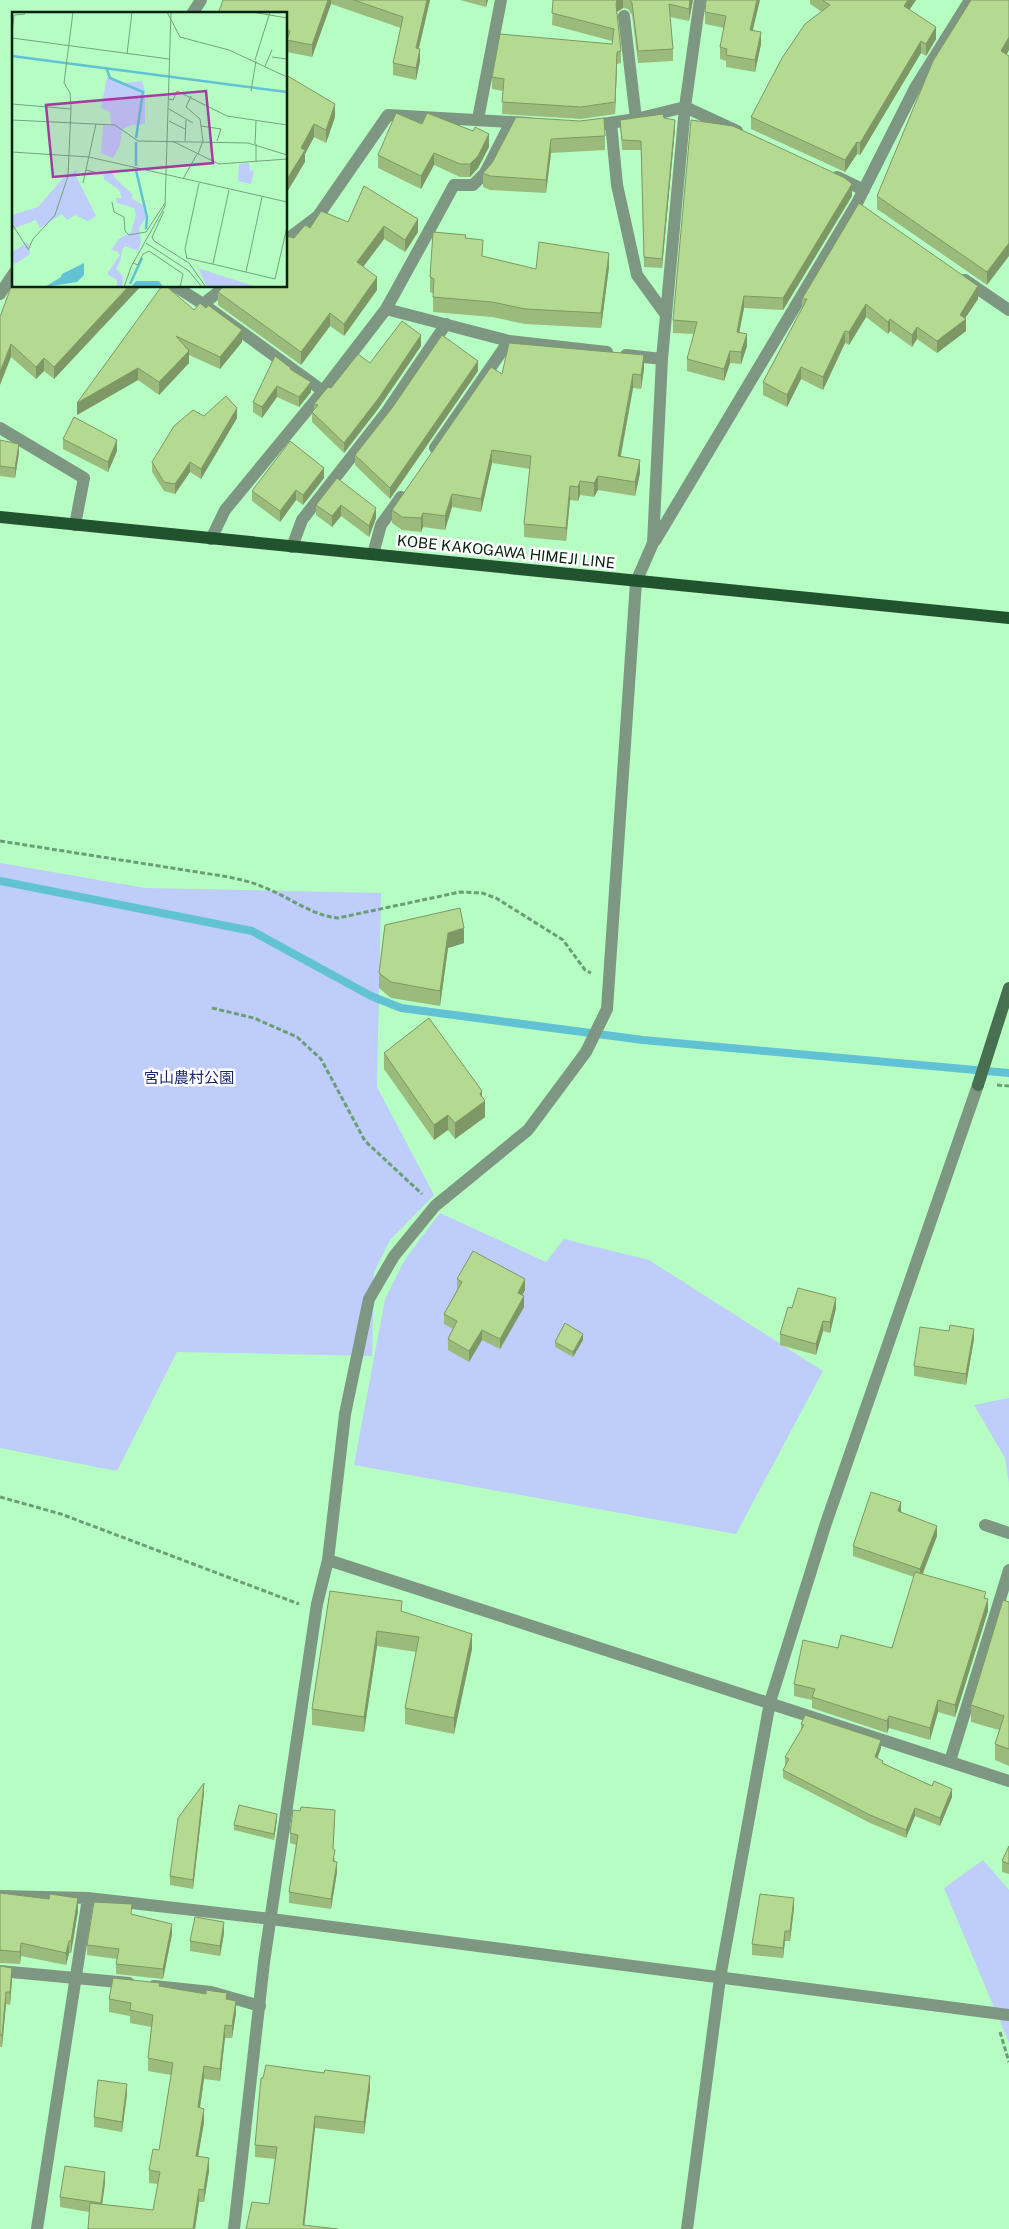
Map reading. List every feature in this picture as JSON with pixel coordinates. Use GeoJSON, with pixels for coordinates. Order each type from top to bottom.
{"type":"FeatureCollection","features":[{"type":"Feature","properties":{"kind":"main road","name":"KOBE KAKOGAWA HIMEJI LINE"},"geometry":{"type":"LineString","coordinates":[[0,516],[636,582],[1009,618]]}},
{"type":"Feature","properties":{"kind":"street"},"geometry":{"type":"LineString","coordinates":[[193,12],[201,0]]}},
{"type":"Feature","properties":{"kind":"street"},"geometry":{"type":"LineString","coordinates":[[478,119],[501,0]]}},
{"type":"Feature","properties":{"kind":"street"},"geometry":{"type":"LineString","coordinates":[[653,543],[662,359],[685,107],[700,0]]}},
{"type":"Feature","properties":{"kind":"street"},"geometry":{"type":"LineString","coordinates":[[234,2229],[260,2006],[316,1610],[328,1560],[345,1414],[370,1299],[394,1256],[435,1206],[528,1130],[586,1052],[607,1009],[636,582],[653,543],[857,204],[915,88],[970,0]]}},
{"type":"Feature","properties":{"kind":"street"},"geometry":{"type":"LineString","coordinates":[[624,16],[636,119]]}},
{"type":"Feature","properties":{"kind":"street"},"geometry":{"type":"LineString","coordinates":[[572,126],[636,119],[685,107],[747,136]]}},
{"type":"Feature","properties":{"kind":"street"},"geometry":{"type":"LineString","coordinates":[[288,238],[318,216],[388,115],[431,119],[478,119],[546,124]]}},
{"type":"Feature","properties":{"kind":"street"},"geometry":{"type":"LineString","coordinates":[[211,539],[225,510],[324,391],[386,309],[454,185],[473,185],[484,173],[511,122]]}},
{"type":"Feature","properties":{"kind":"street"},"geometry":{"type":"LineString","coordinates":[[611,123],[617,185],[637,275],[666,316]]}},
{"type":"Feature","properties":{"kind":"street"},"geometry":{"type":"LineString","coordinates":[[828,174],[864,190]]}},
{"type":"Feature","properties":{"kind":"street"},"geometry":{"type":"LineString","coordinates":[[857,204],[868,213]]}},
{"type":"Feature","properties":{"kind":"street"},"geometry":{"type":"LineString","coordinates":[[954,272],[1009,310]]}},
{"type":"Feature","properties":{"kind":"street"},"geometry":{"type":"LineString","coordinates":[[0,294],[12,276]]}},
{"type":"Feature","properties":{"kind":"street"},"geometry":{"type":"LineString","coordinates":[[178,288],[204,304],[324,391]]}},
{"type":"Feature","properties":{"kind":"street"},"geometry":{"type":"LineString","coordinates":[[204,304],[224,288]]}},
{"type":"Feature","properties":{"kind":"street"},"geometry":{"type":"LineString","coordinates":[[386,309],[509,341],[662,359]]}},
{"type":"Feature","properties":{"kind":"street"},"geometry":{"type":"LineString","coordinates":[[292,547],[302,520],[385,414],[446,324]]}},
{"type":"Feature","properties":{"kind":"street"},"geometry":{"type":"LineString","coordinates":[[426,462],[509,341]]}},
{"type":"Feature","properties":{"kind":"street"},"geometry":{"type":"LineString","coordinates":[[0,428],[84,478],[75,525]]}},
{"type":"Feature","properties":{"kind":"street"},"geometry":{"type":"LineString","coordinates":[[372,554],[382,525],[409,486]]}},
{"type":"Feature","properties":{"kind":"street"},"geometry":{"type":"LineString","coordinates":[[687,2229],[720,1978],[770,1702],[826,1523],[978,1084],[1009,988]]}},
{"type":"Feature","properties":{"kind":"street"},"geometry":{"type":"LineString","coordinates":[[985,1525],[1009,1532]]}},
{"type":"Feature","properties":{"kind":"street"},"geometry":{"type":"LineString","coordinates":[[328,1560],[1009,1781]]}},
{"type":"Feature","properties":{"kind":"street"},"geometry":{"type":"LineString","coordinates":[[950,1761],[1009,1570]]}},
{"type":"Feature","properties":{"kind":"street"},"geometry":{"type":"LineString","coordinates":[[0,1896],[88,1898],[272,1918],[1009,2015]]}},
{"type":"Feature","properties":{"kind":"street"},"geometry":{"type":"LineString","coordinates":[[37,2229],[88,1898]]}},
{"type":"Feature","properties":{"kind":"street"},"geometry":{"type":"LineString","coordinates":[[0,1971],[212,1992],[260,2006]]}},
{"type":"Feature","properties":{"kind":"path"},"geometry":{"type":"LineString","coordinates":[[0,841],[230,877],[263,886],[302,904],[324,917],[338,918],[460,892],[482,893],[496,898],[563,940],[585,970],[609,980]]}},
{"type":"Feature","properties":{"kind":"path"},"geometry":{"type":"LineString","coordinates":[[212,1008],[254,1018],[297,1037],[321,1059],[366,1141],[435,1206]]}},
{"type":"Feature","properties":{"kind":"path"},"geometry":{"type":"LineString","coordinates":[[0,1497],[62,1514],[316,1610]]}},
{"type":"Feature","properties":{"kind":"path"},"geometry":{"type":"LineString","coordinates":[[994,2012],[1009,2062]]}},
{"type":"Feature","properties":{"kind":"green space","name":"宮山農村公園"},"geometry":{"type":"Polygon","coordinates":[[[0,863],[145,888],[381,893],[377,1087],[434,1195],[390,1240],[374,1272],[372,1356],[177,1352],[117,1471],[0,1448],[0,863]]]}},
{"type":"Feature","properties":{"kind":"green space"},"geometry":{"type":"Polygon","coordinates":[[[440,1213],[546,1262],[564,1239],[649,1260],[823,1371],[736,1534],[354,1465],[385,1299],[405,1259],[440,1213]]]}},
{"type":"Feature","properties":{"kind":"green space"},"geometry":{"type":"Polygon","coordinates":[[[1009,1398],[1009,1483],[1005,1458],[974,1405],[1009,1398]]]}},
{"type":"Feature","properties":{"kind":"green space"},"geometry":{"type":"Polygon","coordinates":[[[983,1860],[1009,1890],[1009,2043],[944,1888],[983,1860]]]}},
{"type":"Feature","properties":{"kind":"building"},"geometry":{"type":"Polygon","coordinates":[[[223,0],[328,0],[312,45],[288,40],[290,31],[288,30],[288,12],[219,12],[223,0]]]}},
{"type":"Feature","properties":{"kind":"building"},"geometry":{"type":"Polygon","coordinates":[[[354,0],[427,0],[416,48],[420,49],[416,68],[393,63],[403,17],[354,0]]]}},
{"type":"Feature","properties":{"kind":"building"},"geometry":{"type":"Polygon","coordinates":[[[553,0],[617,0],[621,51],[617,52],[615,102],[581,107],[502,102],[504,79],[492,77],[500,34],[612,44],[614,29],[552,13],[553,0]]]}},
{"type":"Feature","properties":{"kind":"building"},"geometry":{"type":"Polygon","coordinates":[[[630,0],[690,0],[689,9],[669,4],[673,49],[638,51],[632,3],[630,0]]]}},
{"type":"Feature","properties":{"kind":"building"},"geometry":{"type":"Polygon","coordinates":[[[706,0],[757,0],[750,30],[761,32],[755,60],[726,55],[727,49],[720,47],[726,16],[705,12],[706,0]]]}},
{"type":"Feature","properties":{"kind":"building"},"geometry":{"type":"Polygon","coordinates":[[[822,0],[908,0],[904,6],[936,27],[926,44],[921,41],[860,143],[857,142],[845,160],[751,117],[782,58],[805,24],[830,5],[822,0]]]}},
{"type":"Feature","properties":{"kind":"building"},"geometry":{"type":"Polygon","coordinates":[[[971,0],[1009,0],[1009,37],[1001,51],[1009,56],[1009,243],[987,272],[877,196],[933,61],[971,0]]]}},
{"type":"Feature","properties":{"kind":"building"},"geometry":{"type":"Polygon","coordinates":[[[288,76],[335,104],[326,130],[314,124],[301,148],[305,150],[288,178],[288,76]]]}},
{"type":"Feature","properties":{"kind":"building"},"geometry":{"type":"Polygon","coordinates":[[[396,113],[422,124],[427,113],[473,131],[475,127],[489,134],[478,156],[470,164],[460,164],[434,153],[421,176],[378,155],[396,113]]]}},
{"type":"Feature","properties":{"kind":"building"},"geometry":{"type":"Polygon","coordinates":[[[663,114],[664,118],[675,120],[662,259],[644,257],[641,141],[622,140],[620,120],[663,114]]]}},
{"type":"Feature","properties":{"kind":"building"},"geometry":{"type":"Polygon","coordinates":[[[516,117],[580,121],[604,118],[605,136],[551,139],[546,180],[490,176],[483,173],[492,163],[516,117]]]}},
{"type":"Feature","properties":{"kind":"building"},"geometry":{"type":"Polygon","coordinates":[[[691,120],[733,126],[845,178],[852,184],[783,298],[744,296],[737,332],[747,334],[741,352],[730,351],[724,369],[687,359],[697,322],[673,320],[691,120]]]}},
{"type":"Feature","properties":{"kind":"building"},"geometry":{"type":"Polygon","coordinates":[[[364,186],[418,219],[405,240],[384,226],[357,262],[377,277],[344,324],[330,313],[301,352],[218,292],[222,288],[288,288],[288,236],[294,238],[305,225],[310,228],[321,211],[348,222],[364,186]]]}},
{"type":"Feature","properties":{"kind":"building"},"geometry":{"type":"Polygon","coordinates":[[[859,203],[978,286],[960,315],[966,319],[937,341],[917,327],[912,335],[890,319],[888,322],[866,304],[849,332],[845,331],[823,377],[801,367],[787,395],[763,382],[807,299],[802,299],[859,203]]]}},
{"type":"Feature","properties":{"kind":"building"},"geometry":{"type":"Polygon","coordinates":[[[433,232],[466,235],[465,238],[483,240],[482,256],[536,269],[539,242],[609,253],[601,313],[525,309],[492,302],[433,297],[434,279],[430,277],[433,232]]]}},
{"type":"Feature","properties":{"kind":"building"},"geometry":{"type":"Polygon","coordinates":[[[11,287],[127,288],[54,367],[44,358],[36,367],[11,344],[0,372],[0,317],[11,287]]]}},
{"type":"Feature","properties":{"kind":"building"},"geometry":{"type":"Polygon","coordinates":[[[161,288],[168,288],[194,310],[200,303],[206,308],[208,305],[242,330],[220,357],[176,336],[189,351],[159,382],[138,368],[77,403],[161,288]]]}},
{"type":"Feature","properties":{"kind":"building"},"geometry":{"type":"Polygon","coordinates":[[[402,321],[421,335],[378,399],[344,443],[312,412],[318,405],[314,404],[328,387],[331,388],[358,354],[370,363],[402,321]]]}},
{"type":"Feature","properties":{"kind":"building"},"geometry":{"type":"Polygon","coordinates":[[[442,335],[478,361],[390,488],[355,455],[392,408],[442,335]]]}},
{"type":"Feature","properties":{"kind":"building"},"geometry":{"type":"Polygon","coordinates":[[[509,343],[644,355],[641,375],[633,374],[618,456],[640,460],[635,482],[598,476],[594,483],[580,481],[578,487],[570,486],[566,528],[524,524],[531,456],[492,450],[481,499],[452,494],[445,516],[423,513],[421,518],[402,517],[392,510],[491,367],[502,374],[509,343]]]}},
{"type":"Feature","properties":{"kind":"building"},"geometry":{"type":"Polygon","coordinates":[[[275,356],[290,369],[311,382],[299,397],[277,386],[262,407],[253,402],[275,356]]]}},
{"type":"Feature","properties":{"kind":"building"},"geometry":{"type":"Polygon","coordinates":[[[226,396],[237,408],[201,469],[190,462],[175,484],[164,482],[152,462],[174,426],[193,410],[204,416],[226,396]]]}},
{"type":"Feature","properties":{"kind":"building"},"geometry":{"type":"Polygon","coordinates":[[[74,417],[117,440],[108,462],[63,439],[74,417]]]}},
{"type":"Feature","properties":{"kind":"building"},"geometry":{"type":"Polygon","coordinates":[[[0,440],[19,444],[15,468],[0,466],[0,440]]]}},
{"type":"Feature","properties":{"kind":"building"},"geometry":{"type":"Polygon","coordinates":[[[290,441],[324,468],[303,495],[296,490],[280,511],[252,491],[290,441]]]}},
{"type":"Feature","properties":{"kind":"building"},"geometry":{"type":"Polygon","coordinates":[[[337,478],[376,508],[369,526],[341,505],[332,516],[316,505],[337,478]]]}},
{"type":"Feature","properties":{"kind":"building"},"geometry":{"type":"Polygon","coordinates":[[[460,908],[464,928],[448,933],[440,991],[391,982],[379,973],[385,925],[460,908]]]}},
{"type":"Feature","properties":{"kind":"building"},"geometry":{"type":"Polygon","coordinates":[[[429,1018],[482,1091],[480,1094],[485,1101],[455,1123],[448,1115],[434,1125],[384,1053],[429,1018]]]}},
{"type":"Feature","properties":{"kind":"building"},"geometry":{"type":"Polygon","coordinates":[[[473,1251],[525,1279],[518,1293],[524,1296],[500,1339],[482,1330],[469,1351],[448,1339],[457,1321],[444,1314],[462,1282],[457,1279],[473,1251]]]}},
{"type":"Feature","properties":{"kind":"building"},"geometry":{"type":"Polygon","coordinates":[[[798,1288],[836,1298],[830,1322],[823,1321],[816,1344],[780,1334],[788,1307],[792,1308],[798,1288]]]}},
{"type":"Feature","properties":{"kind":"building"},"geometry":{"type":"Polygon","coordinates":[[[565,1323],[583,1334],[573,1352],[555,1342],[565,1323]]]}},
{"type":"Feature","properties":{"kind":"building"},"geometry":{"type":"Polygon","coordinates":[[[950,1325],[974,1329],[966,1374],[914,1366],[920,1327],[949,1331],[950,1325]]]}},
{"type":"Feature","properties":{"kind":"building"},"geometry":{"type":"Polygon","coordinates":[[[871,1492],[901,1502],[898,1511],[937,1526],[920,1569],[853,1546],[871,1492]]]}},
{"type":"Feature","properties":{"kind":"building"},"geometry":{"type":"Polygon","coordinates":[[[915,1572],[986,1592],[984,1598],[988,1599],[955,1705],[938,1700],[930,1728],[889,1716],[887,1721],[812,1697],[815,1689],[794,1684],[803,1640],[838,1648],[841,1635],[892,1648],[915,1572]]]}},
{"type":"Feature","properties":{"kind":"building"},"geometry":{"type":"Polygon","coordinates":[[[330,1591],[402,1601],[401,1611],[472,1634],[454,1718],[405,1708],[419,1637],[377,1631],[364,1717],[312,1709],[330,1591]]]}},
{"type":"Feature","properties":{"kind":"building"},"geometry":{"type":"Polygon","coordinates":[[[1003,1600],[1009,1602],[1009,1749],[995,1744],[1004,1716],[971,1705],[1003,1600]]]}},
{"type":"Feature","properties":{"kind":"building"},"geometry":{"type":"Polygon","coordinates":[[[805,1715],[881,1740],[875,1757],[883,1761],[882,1763],[932,1786],[934,1781],[952,1789],[940,1818],[915,1808],[906,1830],[870,1815],[783,1770],[789,1759],[785,1757],[804,1725],[801,1724],[805,1715]]]}},
{"type":"Feature","properties":{"kind":"building"},"geometry":{"type":"Polygon","coordinates":[[[204,1783],[193,1880],[170,1876],[178,1818],[204,1783]]]}},
{"type":"Feature","properties":{"kind":"building"},"geometry":{"type":"Polygon","coordinates":[[[239,1805],[277,1814],[274,1834],[234,1825],[239,1805]]]}},
{"type":"Feature","properties":{"kind":"building"},"geometry":{"type":"Polygon","coordinates":[[[301,1807],[335,1810],[333,1849],[335,1850],[333,1861],[337,1862],[331,1899],[289,1892],[298,1835],[290,1833],[293,1810],[300,1811],[301,1807]]]}},
{"type":"Feature","properties":{"kind":"building"},"geometry":{"type":"Polygon","coordinates":[[[1009,1846],[1009,1864],[1002,1861],[1009,1846]]]}},
{"type":"Feature","properties":{"kind":"building"},"geometry":{"type":"Polygon","coordinates":[[[0,1893],[49,1899],[50,1894],[78,1898],[71,1941],[69,1941],[66,1953],[21,1943],[20,1952],[0,1950],[0,1893]]]}},
{"type":"Feature","properties":{"kind":"building"},"geometry":{"type":"Polygon","coordinates":[[[760,1894],[794,1898],[790,1931],[785,1931],[783,1948],[752,1944],[760,1894]]]}},
{"type":"Feature","properties":{"kind":"building"},"geometry":{"type":"Polygon","coordinates":[[[94,1902],[132,1904],[131,1914],[172,1924],[163,1969],[116,1964],[119,1949],[87,1945],[94,1902]]]}},
{"type":"Feature","properties":{"kind":"building"},"geometry":{"type":"Polygon","coordinates":[[[195,1917],[224,1922],[220,1946],[190,1941],[195,1917]]]}},
{"type":"Feature","properties":{"kind":"building"},"geometry":{"type":"Polygon","coordinates":[[[0,1966],[12,1968],[10,1992],[6,1992],[2,2035],[0,2035],[0,1966]]]}},
{"type":"Feature","properties":{"kind":"building"},"geometry":{"type":"Polygon","coordinates":[[[113,1978],[160,1983],[159,1986],[206,1994],[206,1990],[227,1993],[226,1999],[236,2001],[232,2026],[225,2025],[220,2069],[204,2066],[198,2107],[204,2109],[196,2156],[209,2158],[204,2190],[199,2189],[193,2229],[88,2229],[90,2203],[153,2210],[160,2172],[149,2170],[153,2149],[159,2150],[173,2063],[148,2058],[153,2015],[130,2010],[131,2003],[109,1999],[113,1978]]]}},
{"type":"Feature","properties":{"kind":"building"},"geometry":{"type":"Polygon","coordinates":[[[266,2065],[324,2073],[325,2070],[370,2076],[364,2122],[315,2116],[303,2225],[338,2229],[246,2229],[252,2202],[269,2204],[277,2147],[255,2145],[261,2078],[263,2078],[266,2065]]]}},
{"type":"Feature","properties":{"kind":"building"},"geometry":{"type":"Polygon","coordinates":[[[98,2080],[127,2084],[122,2122],[94,2117],[98,2080]]]}},
{"type":"Feature","properties":{"kind":"building"},"geometry":{"type":"Polygon","coordinates":[[[65,2166],[105,2172],[101,2203],[60,2197],[65,2166]]]}},
{"type":"Feature","properties":{"kind":"waterway"},"geometry":{"type":"LineString","coordinates":[[0,881],[252,931],[371,996],[401,1008],[643,1040],[1009,1073]]}}]}
